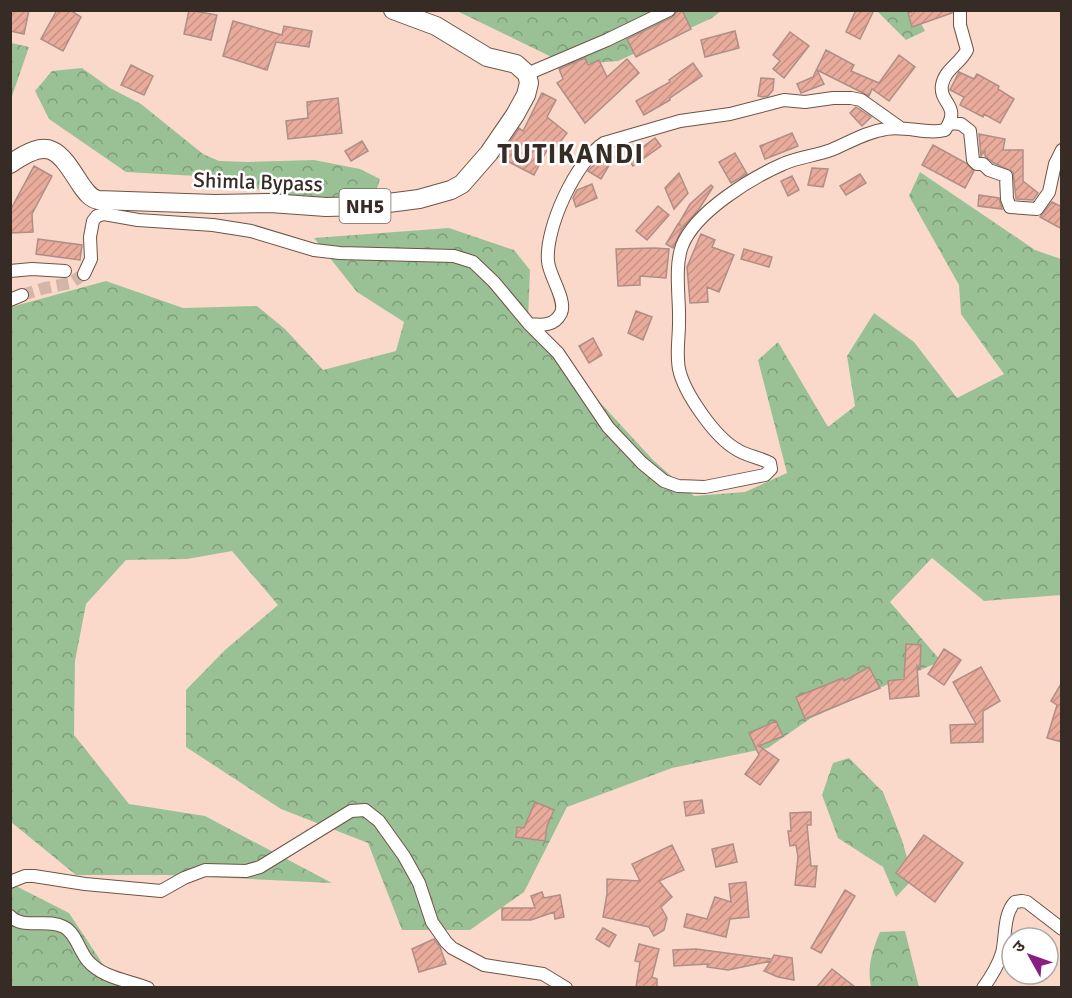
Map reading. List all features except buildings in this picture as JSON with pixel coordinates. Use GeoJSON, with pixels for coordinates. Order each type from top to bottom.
{"type":"FeatureCollection","features":[{"type":"Feature","properties":{"kind":"highway"},"geometry":{"type":"LineString","coordinates":[[393,10],[436,26],[487,57],[516,64],[527,74]]}},
{"type":"Feature","properties":{"kind":"highway","name":"Shimla Bypass"},"geometry":{"type":"LineString","coordinates":[[10,165],[35,150],[54,151],[63,158],[90,196],[98,200],[215,204],[270,203],[326,207],[365,206],[419,199],[451,190],[462,184],[472,174],[515,116],[526,95],[529,83],[527,74]]}},
{"type":"Feature","properties":{"kind":"street"},"geometry":{"type":"LineString","coordinates":[[527,74],[607,40],[669,10]]}},
{"type":"Feature","properties":{"kind":"street"},"geometry":{"type":"LineString","coordinates":[[84,274],[91,259],[90,237],[93,223],[98,216],[104,214],[251,231],[314,250],[410,256],[454,256],[468,259],[494,282],[529,324],[562,358],[608,427],[642,463],[664,481],[678,486],[705,487],[765,475],[771,469],[770,463],[742,453],[722,440],[707,421],[681,375],[678,350],[681,249],[694,227],[716,206],[756,178],[784,164],[833,149],[864,134],[899,128],[940,132],[945,130],[950,123],[952,113],[942,86],[948,71],[967,50],[960,25],[960,10]]}},
{"type":"Feature","properties":{"kind":"street"},"geometry":{"type":"LineString","coordinates":[[529,324],[543,326],[552,323],[561,313],[561,300],[548,261],[551,238],[561,205],[571,185],[587,160],[604,143],[680,122],[730,114],[784,100],[805,102],[851,98],[861,100],[899,128]]}},
{"type":"Feature","properties":{"kind":"street"},"geometry":{"type":"LineString","coordinates":[[950,123],[961,124],[970,131],[973,160],[977,164],[983,164],[989,170],[1006,176],[1007,200],[1010,207],[1037,209],[1049,192],[1055,164],[1062,150]]}},
{"type":"Feature","properties":{"kind":"street"},"geometry":{"type":"LineString","coordinates":[[10,271],[32,268],[65,271]]}},
{"type":"Feature","properties":{"kind":"street"},"geometry":{"type":"LineString","coordinates":[[10,882],[25,876],[34,876],[85,884],[160,891],[205,870],[254,870],[274,860],[351,811],[365,810],[380,821],[404,856],[419,883],[432,922],[452,948],[484,965],[543,974],[566,987]]}},
{"type":"Feature","properties":{"kind":"street"},"geometry":{"type":"LineString","coordinates":[[984,987],[998,965],[1010,910],[1015,902],[1027,902],[1062,929]]}},
{"type":"Feature","properties":{"kind":"street"},"geometry":{"type":"LineString","coordinates":[[10,916],[19,922],[54,923],[68,929],[81,952],[97,969],[106,975],[148,987]]}},
{"type":"Feature","properties":{"kind":"green space"},"geometry":{"type":"Polygon","coordinates":[[[457,11],[721,11],[712,18],[618,61],[568,65],[457,11]]]}},
{"type":"Feature","properties":{"kind":"green space"},"geometry":{"type":"Polygon","coordinates":[[[877,11],[914,11],[925,31],[906,40],[877,11]]]}},
{"type":"Feature","properties":{"kind":"green space"},"geometry":{"type":"Polygon","coordinates":[[[11,43],[29,47],[11,97],[11,43]]]}},
{"type":"Feature","properties":{"kind":"green space"},"geometry":{"type":"Polygon","coordinates":[[[82,68],[110,88],[141,104],[203,154],[219,161],[314,160],[360,169],[380,179],[374,198],[312,201],[197,176],[126,172],[49,119],[35,91],[52,71],[82,68]]]}},
{"type":"Feature","properties":{"kind":"green space"},"geometry":{"type":"Polygon","coordinates":[[[920,172],[1035,250],[1061,259],[1061,595],[984,601],[932,558],[890,602],[941,661],[811,718],[768,748],[672,768],[567,807],[524,892],[470,930],[402,930],[368,843],[281,809],[186,747],[186,690],[225,650],[278,605],[232,551],[187,559],[126,560],[86,604],[75,661],[74,735],[129,804],[205,816],[332,883],[167,875],[76,875],[11,822],[11,307],[106,281],[183,308],[257,306],[285,329],[323,370],[396,351],[404,322],[357,292],[314,238],[449,228],[514,250],[530,270],[528,319],[561,360],[653,460],[694,496],[745,492],[787,473],[758,360],[778,342],[828,427],[855,406],[847,356],[874,313],[914,342],[957,398],[1004,374],[961,314],[959,285],[909,196],[920,172]]]}},
{"type":"Feature","properties":{"kind":"green space"},"geometry":{"type":"Polygon","coordinates":[[[849,758],[883,792],[902,840],[913,879],[896,897],[883,867],[838,838],[822,795],[833,763],[849,758]]]}},
{"type":"Feature","properties":{"kind":"green space"},"geometry":{"type":"Polygon","coordinates":[[[10,883],[69,913],[106,969],[138,977],[157,987],[11,987],[10,883]]]}},
{"type":"Feature","properties":{"kind":"green space"},"geometry":{"type":"Polygon","coordinates":[[[905,931],[919,987],[871,987],[871,959],[880,932],[905,931]]]}},
{"type":"Feature","properties":{"kind":"tunnel"},"geometry":{"type":"LineString","coordinates":[[22,295],[71,283],[84,274]]}},
{"type":"Feature","properties":{"kind":"district","name":"TUTIKANDI"},"geometry":{"type":"Point","coordinates":[571,154]}}]}
